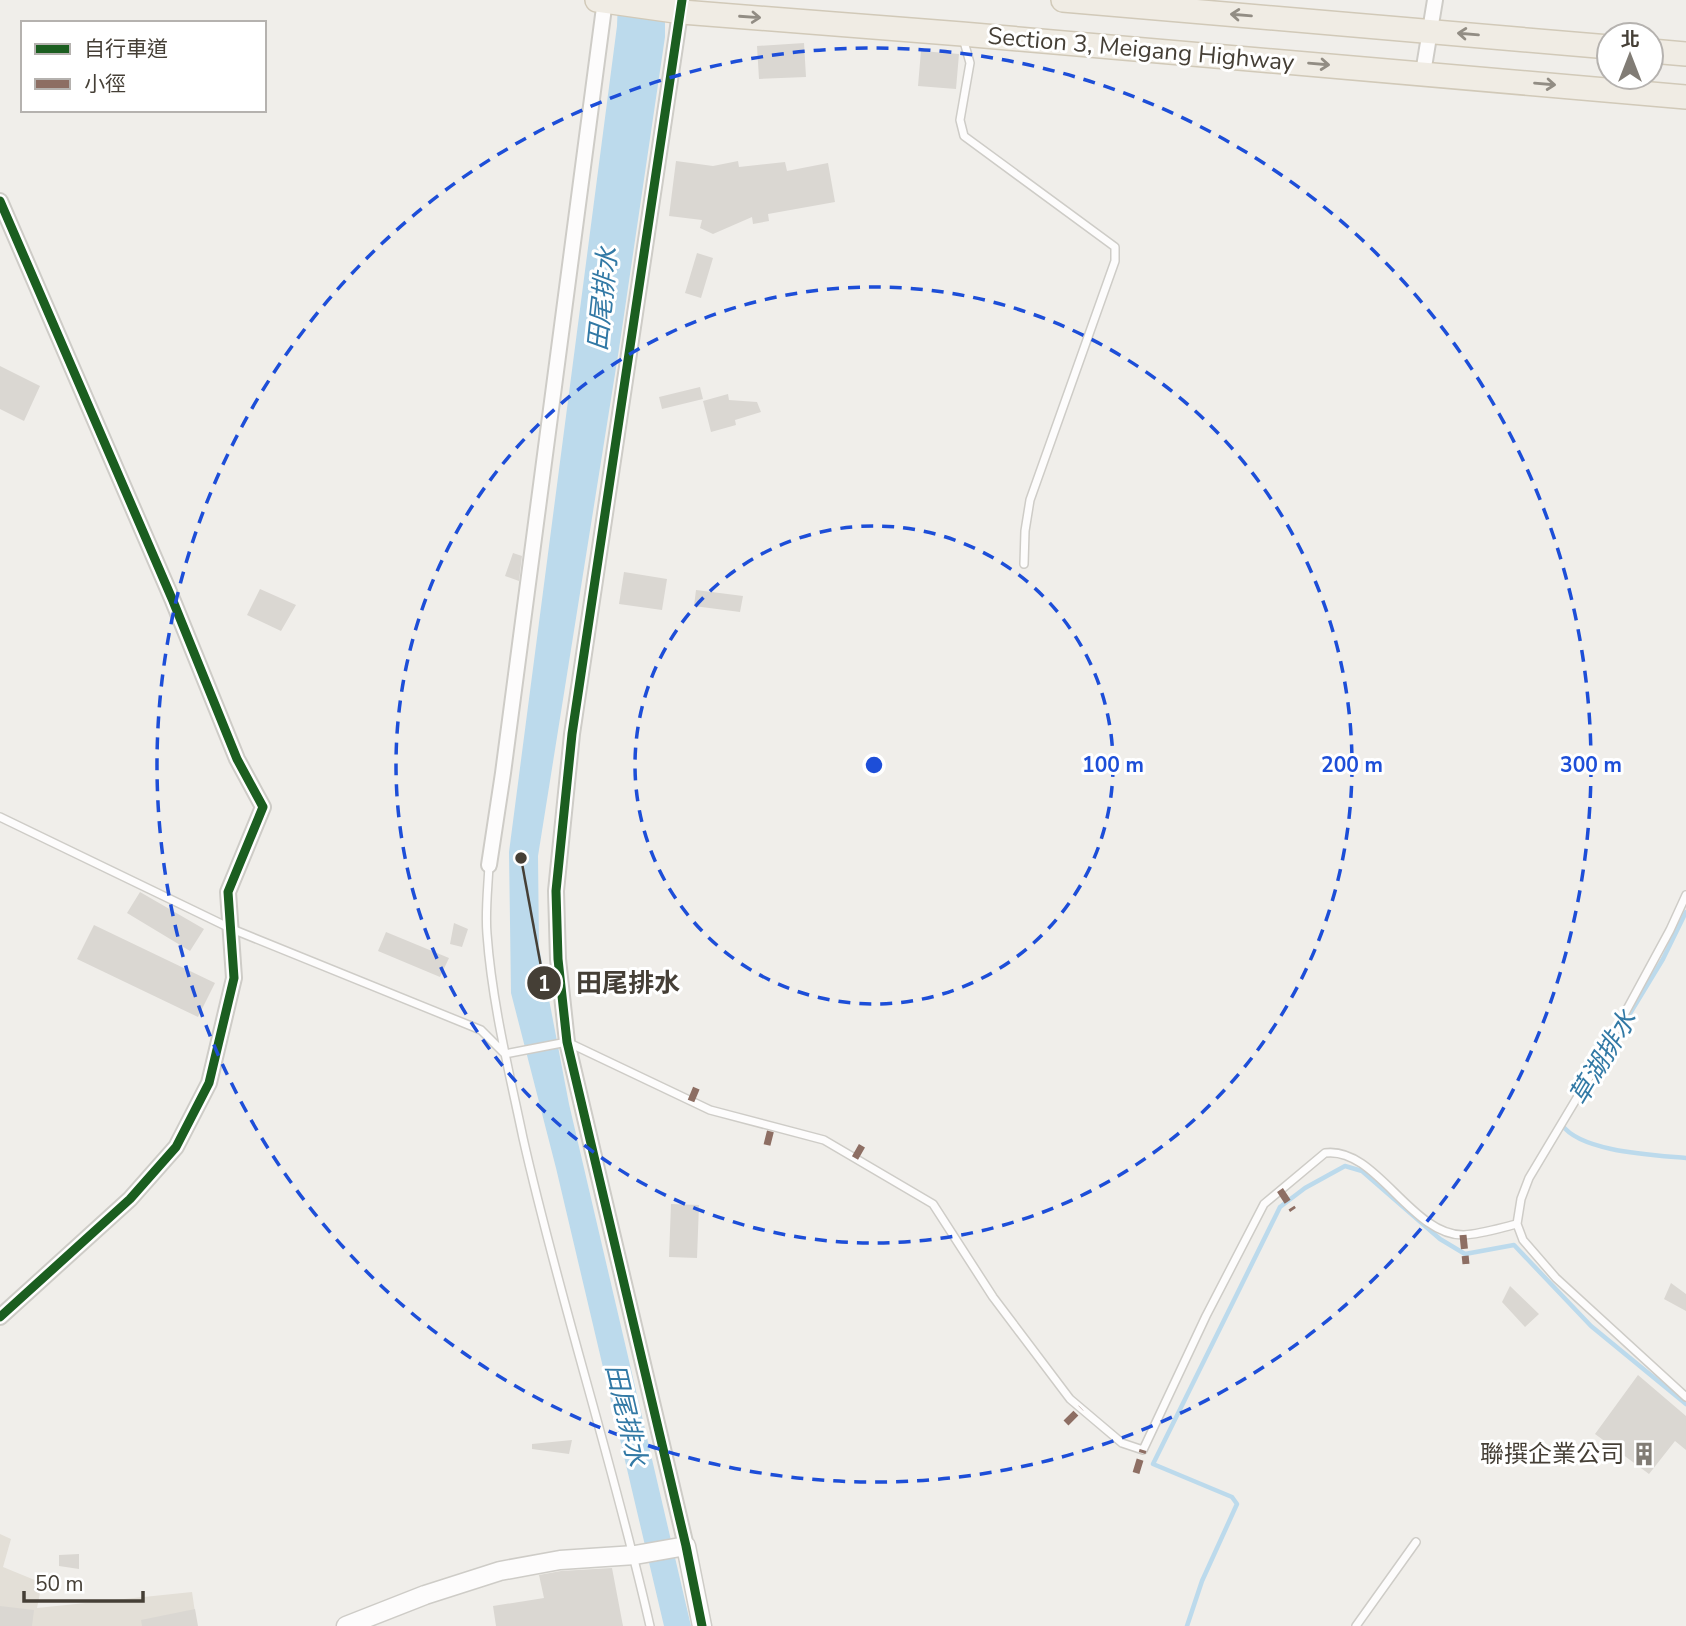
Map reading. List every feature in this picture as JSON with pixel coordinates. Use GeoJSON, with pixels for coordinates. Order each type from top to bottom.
{"type":"FeatureCollection","features":[{"type":"Feature","properties":{"kind":"main road","name":"Section 3, Meigang Highway"},"geometry":{"type":"LineString","coordinates":[[602,0],[1686,97]]}},
{"type":"Feature","properties":{"kind":"main road","name":"Section 3, Meigang Highway"},"geometry":{"type":"LineString","coordinates":[[1063,0],[1595,46]]}},
{"type":"Feature","properties":{"kind":"main road"},"geometry":{"type":"LineString","coordinates":[[1665,52],[1686,54]]}},
{"type":"Feature","properties":{"kind":"street"},"geometry":{"type":"LineString","coordinates":[[489,865],[505,760],[602,0]]}},
{"type":"Feature","properties":{"kind":"street"},"geometry":{"type":"LineString","coordinates":[[1423,73],[1435,0]]}},
{"type":"Feature","properties":{"kind":"street"},"geometry":{"type":"LineString","coordinates":[[682,6],[572,734],[556,891],[558,959],[567,1042],[702,1626]]}},
{"type":"Feature","properties":{"kind":"street"},"geometry":{"type":"LineString","coordinates":[[0,201],[173,601],[237,759],[263,807],[228,892],[234,978],[209,1083],[176,1147],[130,1199],[0,1317]]}},
{"type":"Feature","properties":{"kind":"street"},"geometry":{"type":"LineString","coordinates":[[346,1626],[425,1595],[500,1571],[560,1560],[635,1555],[685,1546]]}},
{"type":"Feature","properties":{"kind":"lane"},"geometry":{"type":"LineString","coordinates":[[962,34],[970,63],[960,120],[964,136],[1115,247],[1115,261],[1030,500],[1024,564]]}},
{"type":"Feature","properties":{"kind":"lane"},"geometry":{"type":"LineString","coordinates":[[0,817],[232,929],[481,1030],[505,1054]]}},
{"type":"Feature","properties":{"kind":"lane"},"geometry":{"type":"LineString","coordinates":[[489,865],[487,931],[492,981],[505,1054],[536,1193],[635,1555],[650,1626]]}},
{"type":"Feature","properties":{"kind":"lane"},"geometry":{"type":"LineString","coordinates":[[1686,895],[1599,1061],[1529,1178],[1521,1199],[1517,1224],[1523,1240],[1556,1278],[1686,1397]]}},
{"type":"Feature","properties":{"kind":"lane"},"geometry":{"type":"LineString","coordinates":[[505,1054],[567,1042],[710,1110],[824,1140],[933,1204],[993,1297],[1070,1399],[1122,1443],[1143,1450],[1206,1316],[1264,1204],[1325,1153],[1338,1151],[1358,1162],[1435,1227],[1463,1235],[1517,1224]]}},
{"type":"Feature","properties":{"kind":"lane"},"geometry":{"type":"LineString","coordinates":[[1356,1626],[1416,1542]]}},
{"type":"Feature","properties":{"kind":"shaded area"},"geometry":{"type":"Polygon","coordinates":[[[0,1534],[11,1539],[3,1567],[42,1583],[37,1608],[192,1592],[197,1626],[0,1626],[0,1534]]]}},
{"type":"Feature","properties":{"kind":"water"},"geometry":{"type":"Polygon","coordinates":[[[618,0],[665,0],[665,37],[619,349],[538,856],[539,947],[569,1104],[691,1626],[664,1626],[556,1168],[511,993],[509,852],[617,26],[618,0]]]}},
{"type":"Feature","properties":{"kind":"building"},"geometry":{"type":"Polygon","coordinates":[[[804,43],[806,77],[759,79],[757,46],[804,43]]]}},
{"type":"Feature","properties":{"kind":"building"},"geometry":{"type":"Polygon","coordinates":[[[921,51],[959,54],[956,89],[918,86],[921,51]]]}},
{"type":"Feature","properties":{"kind":"building"},"geometry":{"type":"Polygon","coordinates":[[[676,161],[713,166],[738,161],[739,167],[785,162],[787,171],[828,163],[835,202],[768,214],[769,221],[753,224],[752,217],[713,234],[700,228],[702,220],[669,216],[676,161]]]}},
{"type":"Feature","properties":{"kind":"building"},"geometry":{"type":"Polygon","coordinates":[[[697,253],[713,258],[701,298],[685,293],[697,253]]]}},
{"type":"Feature","properties":{"kind":"building"},"geometry":{"type":"Polygon","coordinates":[[[0,366],[40,386],[24,421],[0,409],[0,366]]]}},
{"type":"Feature","properties":{"kind":"building"},"geometry":{"type":"Polygon","coordinates":[[[700,387],[703,399],[662,409],[659,397],[700,387]]]}},
{"type":"Feature","properties":{"kind":"building"},"geometry":{"type":"Polygon","coordinates":[[[728,394],[729,400],[757,402],[761,412],[735,420],[736,425],[711,432],[703,401],[728,394]]]}},
{"type":"Feature","properties":{"kind":"building"},"geometry":{"type":"Polygon","coordinates":[[[513,553],[522,556],[519,581],[505,576],[513,553]]]}},
{"type":"Feature","properties":{"kind":"building"},"geometry":{"type":"Polygon","coordinates":[[[624,572],[667,579],[662,610],[619,604],[624,572]]]}},
{"type":"Feature","properties":{"kind":"building"},"geometry":{"type":"Polygon","coordinates":[[[260,589],[296,605],[281,631],[247,615],[260,589]]]}},
{"type":"Feature","properties":{"kind":"building"},"geometry":{"type":"Polygon","coordinates":[[[696,590],[743,596],[740,612],[694,606],[696,590]]]}},
{"type":"Feature","properties":{"kind":"building"},"geometry":{"type":"Polygon","coordinates":[[[140,892],[204,929],[190,951],[127,913],[140,892]]]}},
{"type":"Feature","properties":{"kind":"building"},"geometry":{"type":"Polygon","coordinates":[[[454,923],[468,929],[462,947],[450,944],[454,923]]]}},
{"type":"Feature","properties":{"kind":"building"},"geometry":{"type":"Polygon","coordinates":[[[94,925],[215,983],[198,1017],[77,959],[94,925]]]}},
{"type":"Feature","properties":{"kind":"building"},"geometry":{"type":"Polygon","coordinates":[[[386,932],[449,958],[440,977],[378,951],[386,932]]]}},
{"type":"Feature","properties":{"kind":"building"},"geometry":{"type":"Polygon","coordinates":[[[671,1204],[699,1205],[697,1258],[669,1257],[671,1204]]]}},
{"type":"Feature","properties":{"kind":"building"},"geometry":{"type":"Polygon","coordinates":[[[1671,1283],[1686,1294],[1686,1311],[1664,1299],[1671,1283]]]}},
{"type":"Feature","properties":{"kind":"building"},"geometry":{"type":"Polygon","coordinates":[[[1510,1286],[1539,1314],[1525,1327],[1502,1302],[1510,1286]]]}},
{"type":"Feature","properties":{"kind":"building","name":"聯撰企業公司"},"geometry":{"type":"Polygon","coordinates":[[[1638,1375],[1686,1416],[1686,1450],[1675,1441],[1649,1474],[1595,1434],[1638,1375]]]}},
{"type":"Feature","properties":{"kind":"building"},"geometry":{"type":"Polygon","coordinates":[[[572,1440],[569,1454],[532,1449],[532,1444],[572,1440]]]}},
{"type":"Feature","properties":{"kind":"building"},"geometry":{"type":"Polygon","coordinates":[[[79,1554],[79,1569],[59,1566],[59,1555],[79,1554]]]}},
{"type":"Feature","properties":{"kind":"building"},"geometry":{"type":"Polygon","coordinates":[[[612,1568],[623,1626],[496,1626],[493,1606],[544,1598],[539,1575],[612,1568]]]}},
{"type":"Feature","properties":{"kind":"building"},"geometry":{"type":"Polygon","coordinates":[[[0,1606],[34,1610],[32,1626],[0,1626],[0,1606]]]}},
{"type":"Feature","properties":{"kind":"building"},"geometry":{"type":"Polygon","coordinates":[[[195,1609],[198,1626],[142,1626],[141,1620],[195,1609]]]}},
{"type":"Feature","properties":{"kind":"waterway","name":"草湖排水"},"geometry":{"type":"LineString","coordinates":[[1614,1040],[1663,959],[1686,912]]}},
{"type":"Feature","properties":{"kind":"waterway","name":"草湖排水"},"geometry":{"type":"LineString","coordinates":[[1562,1125],[1571,1134],[1601,1147],[1686,1158]]}},
{"type":"Feature","properties":{"kind":"waterway"},"geometry":{"type":"LineString","coordinates":[[1187,1626],[1202,1581],[1237,1504],[1232,1497],[1153,1464],[1280,1207],[1305,1188],[1345,1166],[1362,1171],[1440,1239],[1465,1254],[1514,1245],[1591,1326],[1686,1404]]}},
{"type":"Feature","properties":{"kind":"marked path"},"geometry":{"type":"LineString","coordinates":[[691,1101],[698,1084]]}},
{"type":"Feature","properties":{"kind":"marked path"},"geometry":{"type":"LineString","coordinates":[[767,1145],[772,1125]]}},
{"type":"Feature","properties":{"kind":"marked path"},"geometry":{"type":"LineString","coordinates":[[855,1158],[863,1144]]}},
{"type":"Feature","properties":{"kind":"marked path"},"geometry":{"type":"LineString","coordinates":[[1280,1190],[1293,1210]]}},
{"type":"Feature","properties":{"kind":"marked path"},"geometry":{"type":"LineString","coordinates":[[1463,1235],[1466,1264]]}},
{"type":"Feature","properties":{"kind":"marked path"},"geometry":{"type":"LineString","coordinates":[[1066,1423],[1081,1408]]}},
{"type":"Feature","properties":{"kind":"marked path"},"geometry":{"type":"LineString","coordinates":[[1136,1473],[1143,1450]]}},
{"type":"Feature","properties":{"kind":"cycle path"},"geometry":{"type":"LineString","coordinates":[[682,0],[572,734],[556,891],[558,959],[567,1042],[686,1546],[702,1626]]}},
{"type":"Feature","properties":{"kind":"cycle path"},"geometry":{"type":"LineString","coordinates":[[0,201],[173,601],[237,759],[263,807],[228,892],[234,978],[209,1083],[176,1147],[130,1199],[0,1317]]}},
{"type":"Feature","properties":{"kind":"place","name":"田尾排水"},"geometry":{"type":"Point","coordinates":[521,858]}},
{"type":"Feature","properties":{"kind":"place","name":"聯撰企業公司"},"geometry":{"type":"Point","coordinates":[1644,1454]}}]}
